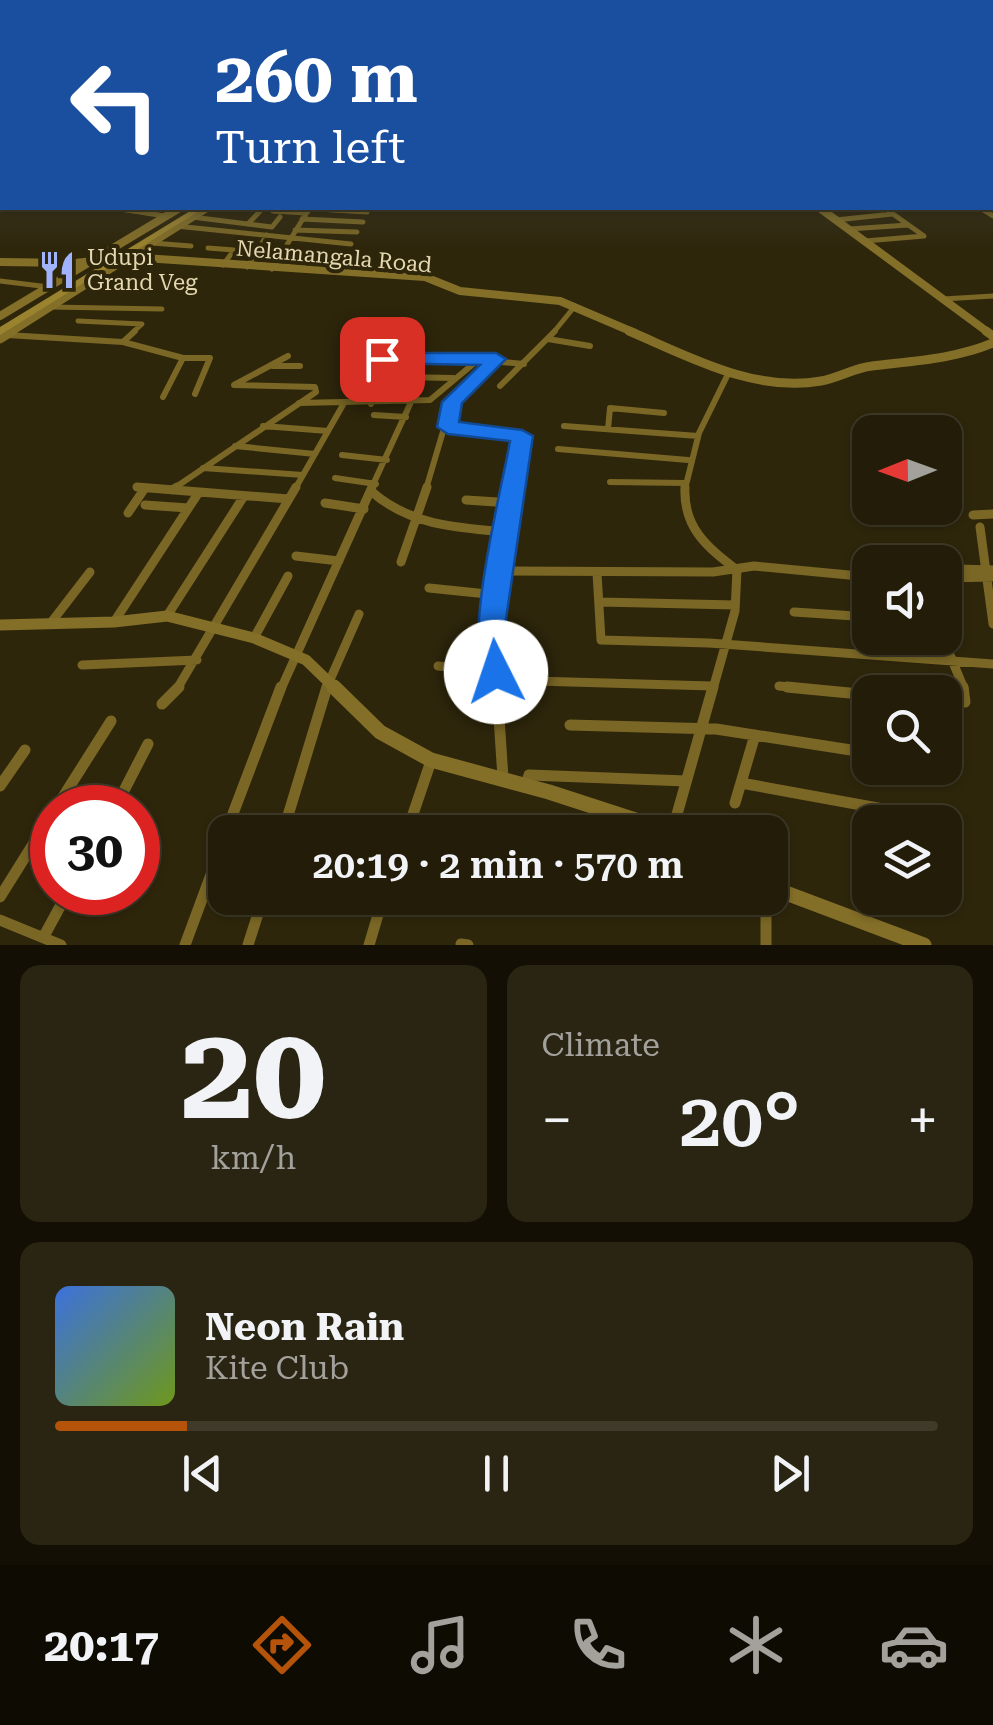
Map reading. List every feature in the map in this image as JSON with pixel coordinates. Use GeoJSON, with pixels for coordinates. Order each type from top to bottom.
{"type":"FeatureCollection","features":[{"type":"Feature","properties":{"kind":"highway"},"geometry":{"type":"LineString","coordinates":[[2,332],[92,268],[200,210]]}},
{"type":"Feature","properties":{"kind":"highway"},"geometry":{"type":"LineString","coordinates":[[130,250],[190,212]]}},
{"type":"Feature","properties":{"kind":"street"},"geometry":{"type":"LineString","coordinates":[[135,210],[165,216]]}},
{"type":"Feature","properties":{"kind":"street"},"geometry":{"type":"LineString","coordinates":[[0,316],[49,286],[92,268],[176,210]]}},
{"type":"Feature","properties":{"kind":"street"},"geometry":{"type":"LineString","coordinates":[[248,224],[261,210]]}},
{"type":"Feature","properties":{"kind":"street"},"geometry":{"type":"LineString","coordinates":[[824,210],[993,339]]}},
{"type":"Feature","properties":{"kind":"street"},"geometry":{"type":"LineString","coordinates":[[864,241],[924,236],[887,210]]}},
{"type":"Feature","properties":{"kind":"street"},"geometry":{"type":"LineString","coordinates":[[273,211],[368,212]]}},
{"type":"Feature","properties":{"kind":"street"},"geometry":{"type":"LineString","coordinates":[[2,332],[50,307],[130,250],[152,242],[190,212],[272,227]]}},
{"type":"Feature","properties":{"kind":"street"},"geometry":{"type":"LineString","coordinates":[[307,212],[363,222]]}},
{"type":"Feature","properties":{"kind":"street"},"geometry":{"type":"LineString","coordinates":[[272,269],[307,212]]}},
{"type":"Feature","properties":{"kind":"street"},"geometry":{"type":"LineString","coordinates":[[836,220],[892,214]]}},
{"type":"Feature","properties":{"kind":"street"},"geometry":{"type":"LineString","coordinates":[[246,267],[280,217]]}},
{"type":"Feature","properties":{"kind":"street"},"geometry":{"type":"LineString","coordinates":[[849,230],[908,225]]}},
{"type":"Feature","properties":{"kind":"street"},"geometry":{"type":"LineString","coordinates":[[176,226],[350,244]]}},
{"type":"Feature","properties":{"kind":"street"},"geometry":{"type":"LineString","coordinates":[[296,230],[357,232]]}},
{"type":"Feature","properties":{"kind":"street"},"geometry":{"type":"LineString","coordinates":[[152,242],[191,246]]}},
{"type":"Feature","properties":{"kind":"street"},"geometry":{"type":"LineString","coordinates":[[208,248],[234,250],[223,265]]}},
{"type":"Feature","properties":{"kind":"street","name":"Nelamangala Road"},"geometry":{"type":"LineString","coordinates":[[130,250],[223,265],[426,277],[460,291],[520,295],[575,306],[729,372],[782,383],[822,382],[860,367],[968,354],[993,339]]}},
{"type":"Feature","properties":{"kind":"street"},"geometry":{"type":"LineString","coordinates":[[284,251],[344,253]]}},
{"type":"Feature","properties":{"kind":"street"},"geometry":{"type":"LineString","coordinates":[[0,262],[92,268]]}},
{"type":"Feature","properties":{"kind":"street"},"geometry":{"type":"LineString","coordinates":[[0,281],[49,286]]}},
{"type":"Feature","properties":{"kind":"street"},"geometry":{"type":"LineString","coordinates":[[943,299],[993,296]]}},
{"type":"Feature","properties":{"kind":"street"},"geometry":{"type":"LineString","coordinates":[[500,386],[575,306]]}},
{"type":"Feature","properties":{"kind":"street"},"geometry":{"type":"LineString","coordinates":[[50,307],[162,309]]}},
{"type":"Feature","properties":{"kind":"street"},"geometry":{"type":"LineString","coordinates":[[64,336],[89,307]]}},
{"type":"Feature","properties":{"kind":"street"},"geometry":{"type":"LineString","coordinates":[[78,321],[142,324],[122,342]]}},
{"type":"Feature","properties":{"kind":"street"},"geometry":{"type":"LineString","coordinates":[[2,332],[122,342],[166,356],[210,358],[194,394]]}},
{"type":"Feature","properties":{"kind":"street"},"geometry":{"type":"LineString","coordinates":[[548,339],[590,346]]}},
{"type":"Feature","properties":{"kind":"street"},"geometry":{"type":"LineString","coordinates":[[172,490],[318,389],[234,385],[288,356]]}},
{"type":"Feature","properties":{"kind":"street"},"geometry":{"type":"LineString","coordinates":[[164,397],[183,358]]}},
{"type":"Feature","properties":{"kind":"street"},"geometry":{"type":"LineString","coordinates":[[382,359],[496,359],[524,364]]}},
{"type":"Feature","properties":{"kind":"street"},"geometry":{"type":"LineString","coordinates":[[401,562],[448,427],[452,402],[496,359]]}},
{"type":"Feature","properties":{"kind":"street"},"geometry":{"type":"LineString","coordinates":[[296,404],[430,400],[478,360]]}},
{"type":"Feature","properties":{"kind":"street"},"geometry":{"type":"LineString","coordinates":[[268,366],[300,366]]}},
{"type":"Feature","properties":{"kind":"street"},"geometry":{"type":"LineString","coordinates":[[729,372],[688,460],[685,504],[700,540],[737,570]]}},
{"type":"Feature","properties":{"kind":"street"},"geometry":{"type":"LineString","coordinates":[[348,376],[455,378]]}},
{"type":"Feature","properties":{"kind":"street"},"geometry":{"type":"LineString","coordinates":[[371,404],[376,377]]}},
{"type":"Feature","properties":{"kind":"street"},"geometry":{"type":"LineString","coordinates":[[233,815],[294,654],[411,402]]}},
{"type":"Feature","properties":{"kind":"street"},"geometry":{"type":"LineString","coordinates":[[162,704],[183,683],[197,660],[344,403]]}},
{"type":"Feature","properties":{"kind":"street"},"geometry":{"type":"LineString","coordinates":[[608,429],[610,408],[664,414]]}},
{"type":"Feature","properties":{"kind":"street"},"geometry":{"type":"LineString","coordinates":[[374,415],[406,417]]}},
{"type":"Feature","properties":{"kind":"street"},"geometry":{"type":"LineString","coordinates":[[261,426],[328,431]]}},
{"type":"Feature","properties":{"kind":"street"},"geometry":{"type":"LineString","coordinates":[[564,426],[698,436]]}},
{"type":"Feature","properties":{"kind":"street"},"geometry":{"type":"LineString","coordinates":[[448,427],[520,434],[503,571],[492,619],[503,778]]}},
{"type":"Feature","properties":{"kind":"street"},"geometry":{"type":"LineString","coordinates":[[234,446],[315,454]]}},
{"type":"Feature","properties":{"kind":"street"},"geometry":{"type":"LineString","coordinates":[[558,449],[688,460]]}},
{"type":"Feature","properties":{"kind":"street"},"geometry":{"type":"LineString","coordinates":[[342,455],[386,460]]}},
{"type":"Feature","properties":{"kind":"street"},"geometry":{"type":"LineString","coordinates":[[203,468],[303,475]]}},
{"type":"Feature","properties":{"kind":"street"},"geometry":{"type":"LineString","coordinates":[[335,478],[374,488],[390,507],[416,519],[508,532]]}},
{"type":"Feature","properties":{"kind":"street"},"geometry":{"type":"LineString","coordinates":[[610,482],[686,483]]}},
{"type":"Feature","properties":{"kind":"street"},"geometry":{"type":"LineString","coordinates":[[128,514],[141,487],[289,499]]}},
{"type":"Feature","properties":{"kind":"street"},"geometry":{"type":"LineString","coordinates":[[114,622],[199,492]]}},
{"type":"Feature","properties":{"kind":"street"},"geometry":{"type":"LineString","coordinates":[[167,616],[244,496]]}},
{"type":"Feature","properties":{"kind":"street"},"geometry":{"type":"LineString","coordinates":[[466,500],[512,503]]}},
{"type":"Feature","properties":{"kind":"street"},"geometry":{"type":"LineString","coordinates":[[326,503],[364,509]]}},
{"type":"Feature","properties":{"kind":"street"},"geometry":{"type":"LineString","coordinates":[[146,504],[188,508]]}},
{"type":"Feature","properties":{"kind":"street"},"geometry":{"type":"LineString","coordinates":[[973,515],[993,514]]}},
{"type":"Feature","properties":{"kind":"street"},"geometry":{"type":"LineString","coordinates":[[980,527],[990,574],[992,620]]}},
{"type":"Feature","properties":{"kind":"street"},"geometry":{"type":"LineString","coordinates":[[296,556],[339,560]]}},
{"type":"Feature","properties":{"kind":"street"},"geometry":{"type":"LineString","coordinates":[[503,571],[597,574],[737,570],[754,566],[852,575]]}},
{"type":"Feature","properties":{"kind":"street"},"geometry":{"type":"LineString","coordinates":[[677,815],[736,605],[737,570]]}},
{"type":"Feature","properties":{"kind":"street"},"geometry":{"type":"LineString","coordinates":[[50,624],[90,572]]}},
{"type":"Feature","properties":{"kind":"street"},"geometry":{"type":"LineString","coordinates":[[597,574],[601,640],[726,644],[993,664]]}},
{"type":"Feature","properties":{"kind":"street"},"geometry":{"type":"LineString","coordinates":[[962,575],[990,574]]}},
{"type":"Feature","properties":{"kind":"street"},"geometry":{"type":"LineString","coordinates":[[254,638],[288,576]]}},
{"type":"Feature","properties":{"kind":"street"},"geometry":{"type":"LineString","coordinates":[[429,588],[497,596]]}},
{"type":"Feature","properties":{"kind":"street"},"geometry":{"type":"LineString","coordinates":[[600,602],[736,605]]}},
{"type":"Feature","properties":{"kind":"street"},"geometry":{"type":"LineString","coordinates":[[794,612],[852,615]]}},
{"type":"Feature","properties":{"kind":"street"},"geometry":{"type":"LineString","coordinates":[[287,815],[328,684],[358,614]]}},
{"type":"Feature","properties":{"kind":"street"},"geometry":{"type":"LineString","coordinates":[[0,624],[114,622],[167,616],[254,638],[306,660],[380,732],[431,760],[619,815]]}},
{"type":"Feature","properties":{"kind":"street"},"geometry":{"type":"LineString","coordinates":[[948,655],[956,675]]}},
{"type":"Feature","properties":{"kind":"street"},"geometry":{"type":"LineString","coordinates":[[82,664],[197,660]]}},
{"type":"Feature","properties":{"kind":"street"},"geometry":{"type":"LineString","coordinates":[[438,666],[496,676],[712,686]]}},
{"type":"Feature","properties":{"kind":"street"},"geometry":{"type":"LineString","coordinates":[[779,686],[852,692]]}},
{"type":"Feature","properties":{"kind":"street"},"geometry":{"type":"LineString","coordinates":[[70,785],[111,721]]}},
{"type":"Feature","properties":{"kind":"street"},"geometry":{"type":"LineString","coordinates":[[570,726],[701,729],[852,750]]}},
{"type":"Feature","properties":{"kind":"street"},"geometry":{"type":"LineString","coordinates":[[735,803],[755,735]]}},
{"type":"Feature","properties":{"kind":"street"},"geometry":{"type":"LineString","coordinates":[[128,785],[148,744]]}},
{"type":"Feature","properties":{"kind":"street"},"geometry":{"type":"LineString","coordinates":[[0,786],[25,750]]}},
{"type":"Feature","properties":{"kind":"street"},"geometry":{"type":"LineString","coordinates":[[413,815],[431,760]]}},
{"type":"Feature","properties":{"kind":"street"},"geometry":{"type":"LineString","coordinates":[[526,785],[529,775],[686,781]]}},
{"type":"Feature","properties":{"kind":"street"},"geometry":{"type":"LineString","coordinates":[[741,784],[860,805]]}},
{"type":"Feature","properties":{"kind":"street"},"geometry":{"type":"LineString","coordinates":[[0,897],[30,849]]}},
{"type":"Feature","properties":{"kind":"street"},"geometry":{"type":"LineString","coordinates":[[185,945],[208,883]]}},
{"type":"Feature","properties":{"kind":"street"},"geometry":{"type":"LineString","coordinates":[[788,894],[917,944]]}},
{"type":"Feature","properties":{"kind":"street"},"geometry":{"type":"LineString","coordinates":[[44,936],[55,915]]}},
{"type":"Feature","properties":{"kind":"street"},"geometry":{"type":"LineString","coordinates":[[248,945],[258,915]]}},
{"type":"Feature","properties":{"kind":"street"},"geometry":{"type":"LineString","coordinates":[[369,945],[378,915]]}},
{"type":"Feature","properties":{"kind":"street"},"geometry":{"type":"LineString","coordinates":[[766,915],[766,945]]}},
{"type":"Feature","properties":{"kind":"street"},"geometry":{"type":"LineString","coordinates":[[0,920],[61,945]]}},
{"type":"Feature","properties":{"kind":"place","name":"Udupi Grand Veg"},"geometry":{"type":"Point","coordinates":[57,270]}},
{"type":"Feature","properties":{"kind":"route"},"geometry":{"type":"LineString","coordinates":[[382,359],[496,359],[452,402],[448,427],[522,436],[503,571],[492,619],[496,672]]}}]}
